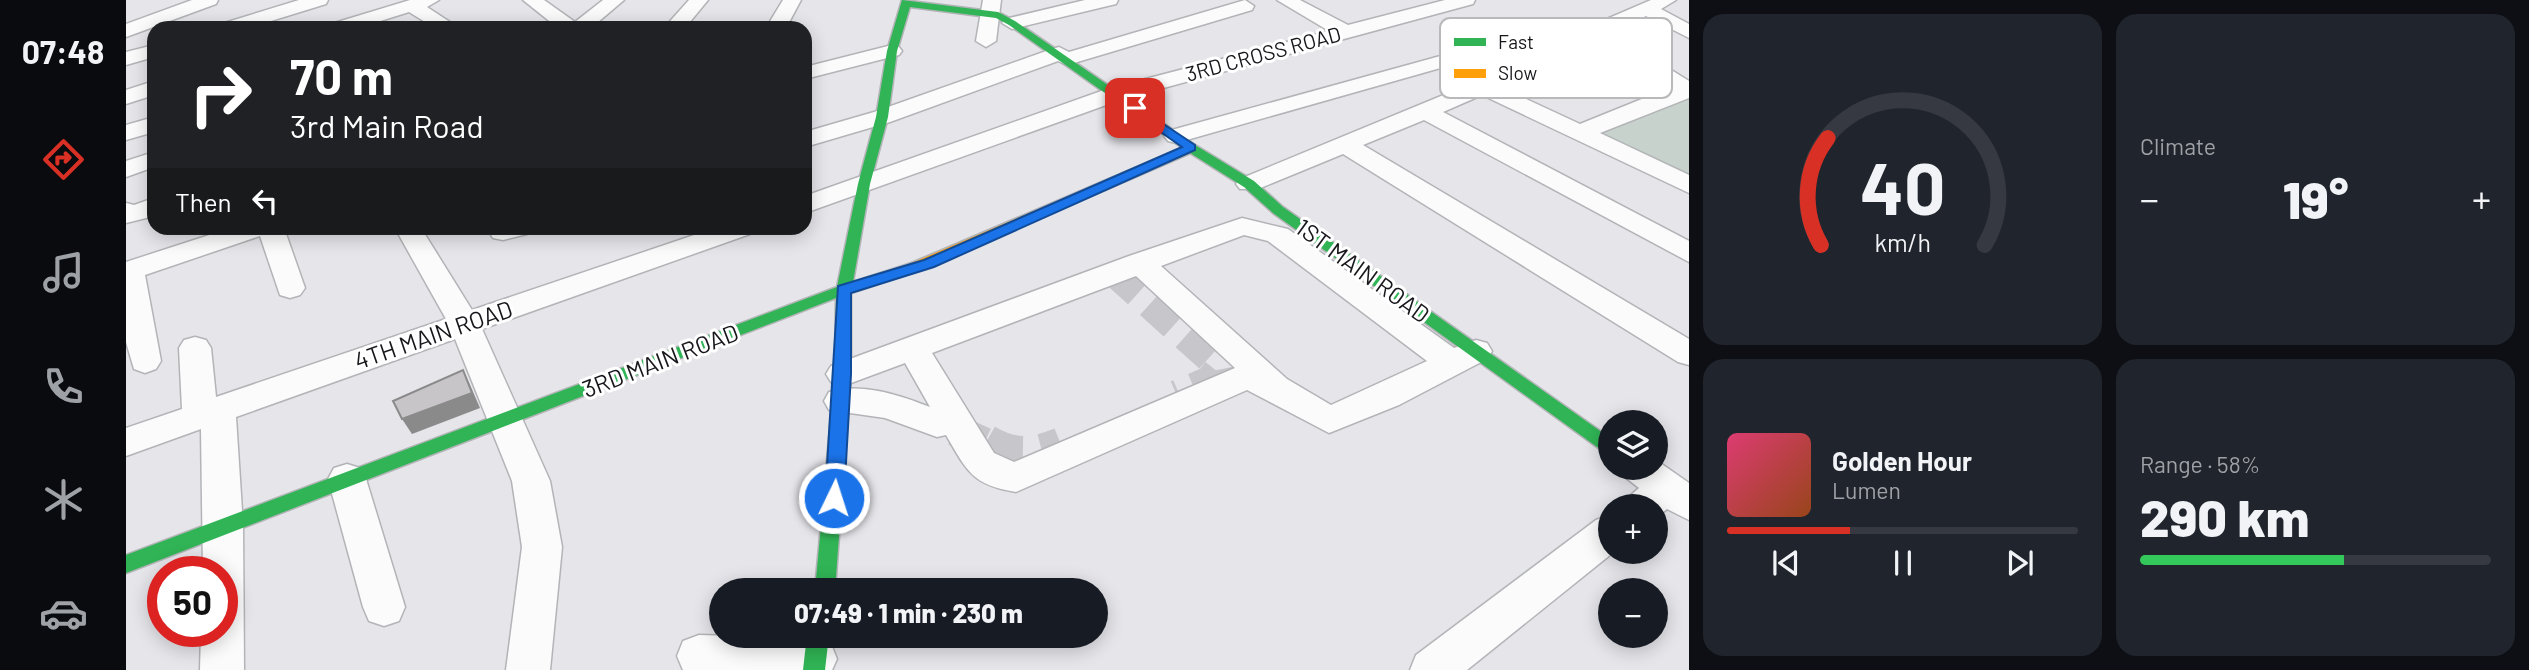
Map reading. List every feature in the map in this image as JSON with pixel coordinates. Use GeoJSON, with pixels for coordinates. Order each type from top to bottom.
{"type":"FeatureCollection","features":[{"type":"Feature","properties":{"kind":"street"},"geometry":{"type":"LineString","coordinates":[[153,21],[209,0]]}},
{"type":"Feature","properties":{"kind":"street"},"geometry":{"type":"LineString","coordinates":[[532,0],[561,21]]}},
{"type":"Feature","properties":{"kind":"street"},"geometry":{"type":"LineString","coordinates":[[588,21],[615,0]]}},
{"type":"Feature","properties":{"kind":"street"},"geometry":{"type":"LineString","coordinates":[[680,21],[699,0]]}},
{"type":"Feature","properties":{"kind":"street"},"geometry":{"type":"LineString","coordinates":[[780,21],[792,0]]}},
{"type":"Feature","properties":{"kind":"street"},"geometry":{"type":"LineString","coordinates":[[1012,23],[1109,0]]}},
{"type":"Feature","properties":{"kind":"street"},"geometry":{"type":"LineString","coordinates":[[1286,0],[1345,31]]}},
{"type":"Feature","properties":{"kind":"street","name":"3RD CROSS ROAD"},"geometry":{"type":"LineString","coordinates":[[864,184],[1115,94],[1466,0]]}},
{"type":"Feature","properties":{"kind":"street"},"geometry":{"type":"LineString","coordinates":[[1623,18],[1667,0]]}},
{"type":"Feature","properties":{"kind":"street"},"geometry":{"type":"LineString","coordinates":[[250,21],[313,1],[338,21]]}},
{"type":"Feature","properties":{"kind":"street"},"geometry":{"type":"LineString","coordinates":[[826,578],[842,387],[844,290],[864,184],[881,117],[892,51],[906,2]]}},
{"type":"Feature","properties":{"kind":"street","name":"1ST MAIN ROAD"},"geometry":{"type":"LineString","coordinates":[[906,2],[990,7],[1249,184],[1464,357],[1598,440]]}},
{"type":"Feature","properties":{"kind":"street"},"geometry":{"type":"LineString","coordinates":[[364,21],[421,3],[441,21]]}},
{"type":"Feature","properties":{"kind":"street"},"geometry":{"type":"LineString","coordinates":[[1188,6],[1206,18]]}},
{"type":"Feature","properties":{"kind":"street"},"geometry":{"type":"LineString","coordinates":[[812,138],[1063,56],[1245,6]]}},
{"type":"Feature","properties":{"kind":"street"},"geometry":{"type":"LineString","coordinates":[[986,41],[990,7]]}},
{"type":"Feature","properties":{"kind":"street"},"geometry":{"type":"LineString","coordinates":[[1645,8],[1663,18]]}},
{"type":"Feature","properties":{"kind":"street"},"geometry":{"type":"LineString","coordinates":[[126,31],[147,23]]}},
{"type":"Feature","properties":{"kind":"street"},"geometry":{"type":"LineString","coordinates":[[1672,23],[1689,32]]}},
{"type":"Feature","properties":{"kind":"street"},"geometry":{"type":"LineString","coordinates":[[812,71],[892,51]]}},
{"type":"Feature","properties":{"kind":"street"},"geometry":{"type":"LineString","coordinates":[[126,59],[147,53]]}},
{"type":"Feature","properties":{"kind":"street"},"geometry":{"type":"LineString","coordinates":[[1184,142],[1440,62]]}},
{"type":"Feature","properties":{"kind":"street"},"geometry":{"type":"LineString","coordinates":[[1672,80],[1687,90]]}},
{"type":"Feature","properties":{"kind":"street"},"geometry":{"type":"LineString","coordinates":[[126,97],[147,90]]}},
{"type":"Feature","properties":{"kind":"street"},"geometry":{"type":"LineString","coordinates":[[1249,184],[1454,98]]}},
{"type":"Feature","properties":{"kind":"street"},"geometry":{"type":"LineString","coordinates":[[1506,98],[1689,184]]}},
{"type":"Feature","properties":{"kind":"street"},"geometry":{"type":"LineString","coordinates":[[1580,133],[1667,98]]}},
{"type":"Feature","properties":{"kind":"street"},"geometry":{"type":"LineString","coordinates":[[1423,110],[1689,253]]}},
{"type":"Feature","properties":{"kind":"street"},"geometry":{"type":"LineString","coordinates":[[126,133],[147,126]]}},
{"type":"Feature","properties":{"kind":"street","name":"3RD MAIN ROAD"},"geometry":{"type":"LineString","coordinates":[[126,564],[844,290],[929,263],[1184,142]]}},
{"type":"Feature","properties":{"kind":"street"},"geometry":{"type":"LineString","coordinates":[[1342,144],[1689,354]]}},
{"type":"Feature","properties":{"kind":"street"},"geometry":{"type":"LineString","coordinates":[[126,169],[147,162]]}},
{"type":"Feature","properties":{"kind":"street"},"geometry":{"type":"LineString","coordinates":[[812,203],[864,184]]}},
{"type":"Feature","properties":{"kind":"street"},"geometry":{"type":"LineString","coordinates":[[126,211],[130,216],[147,209]]}},
{"type":"Feature","properties":{"kind":"street"},"geometry":{"type":"LineString","coordinates":[[842,387],[912,348],[1242,226],[1278,235],[1464,357],[1387,396],[1329,419],[1279,388],[1262,380],[1244,377],[1016,477],[997,474],[981,463],[912,348]]}},
{"type":"Feature","properties":{"kind":"street"},"geometry":{"type":"LineString","coordinates":[[145,361],[128,272],[236,235]]}},
{"type":"Feature","properties":{"kind":"street"},"geometry":{"type":"LineString","coordinates":[[273,235],[290,288]]}},
{"type":"Feature","properties":{"kind":"street"},"geometry":{"type":"LineString","coordinates":[[412,235],[464,323],[531,481],[542,547],[528,670]]}},
{"type":"Feature","properties":{"kind":"street","name":"4TH MAIN ROAD"},"geometry":{"type":"LineString","coordinates":[[126,442],[720,235]]}},
{"type":"Feature","properties":{"kind":"street"},"geometry":{"type":"LineString","coordinates":[[1131,265],[1244,377]]}},
{"type":"Feature","properties":{"kind":"street"},"geometry":{"type":"LineString","coordinates":[[1131,265],[1279,388]]}},
{"type":"Feature","properties":{"kind":"street"},"geometry":{"type":"LineString","coordinates":[[195,348],[209,413],[224,526],[222,670]]}},
{"type":"Feature","properties":{"kind":"street"},"geometry":{"type":"LineString","coordinates":[[842,387],[937,424]]}},
{"type":"Feature","properties":{"kind":"street"},"geometry":{"type":"LineString","coordinates":[[347,479],[383,607]]}},
{"type":"Feature","properties":{"kind":"street"},"geometry":{"type":"LineString","coordinates":[[1433,670],[1598,541]]}},
{"type":"Feature","properties":{"kind":"street"},"geometry":{"type":"LineString","coordinates":[[699,656],[816,655]]}},
{"type":"Feature","properties":{"kind":"shaded area"},"geometry":{"type":"Polygon","coordinates":[[[1672,89],[1689,99],[1689,180],[1581,128],[1652,98],[1672,98],[1672,89]]]}},
{"type":"Feature","properties":{"kind":"building"},"geometry":{"type":"Polygon","coordinates":[[[463,370],[472,393],[402,419],[393,401],[463,370]]]}},
{"type":"Feature","properties":{"kind":"tunnel"},"geometry":{"type":"LineString","coordinates":[[1115,271],[1216,362],[1218,372],[1210,382],[1177,396]]}},
{"type":"Feature","properties":{"kind":"tunnel"},"geometry":{"type":"LineString","coordinates":[[955,430],[988,445]]}},
{"type":"Feature","properties":{"kind":"tunnel"},"geometry":{"type":"LineString","coordinates":[[985,444],[1005,453],[1023,456],[1062,447]]}},
{"type":"Feature","properties":{"kind":"traffic: fast"},"geometry":{"type":"LineString","coordinates":[[826,578],[843,374],[844,290],[864,184],[882,117],[892,51],[907,0]]}},
{"type":"Feature","properties":{"kind":"traffic: fast"},"geometry":{"type":"LineString","coordinates":[[905,4],[998,15],[1012,23],[1191,148],[1249,184],[1278,210],[1598,438]]}},
{"type":"Feature","properties":{"kind":"traffic: fast"},"geometry":{"type":"LineString","coordinates":[[126,564],[844,290],[912,268]]}},
{"type":"Feature","properties":{"kind":"traffic: fast"},"geometry":{"type":"LineString","coordinates":[[814,670],[817,648]]}},
{"type":"Feature","properties":{"kind":"traffic: slow"},"geometry":{"type":"LineString","coordinates":[[912,268],[1191,148]]}},
{"type":"Feature","properties":{"kind":"route"},"geometry":{"type":"LineString","coordinates":[[834,498],[843,374],[844,290],[929,263],[1191,148],[1135,108]]}}]}
